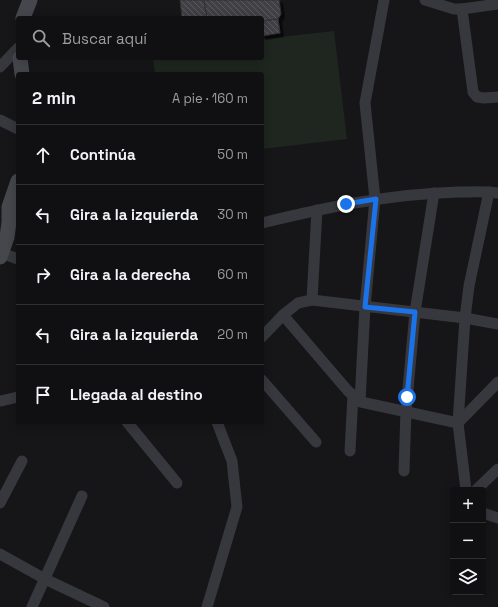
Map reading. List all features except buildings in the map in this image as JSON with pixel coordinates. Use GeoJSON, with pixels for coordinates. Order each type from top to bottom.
{"type":"FeatureCollection","features":[{"type":"Feature","properties":{"kind":"main road"},"geometry":{"type":"LineString","coordinates":[[24,16],[30,0]]}},
{"type":"Feature","properties":{"kind":"main road"},"geometry":{"type":"LineString","coordinates":[[20,60],[22,72]]}},
{"type":"Feature","properties":{"kind":"main road"},"geometry":{"type":"LineString","coordinates":[[1,255],[7,237],[9,222],[5,213],[16,186]]}},
{"type":"Feature","properties":{"kind":"street"},"geometry":{"type":"LineString","coordinates":[[350,451],[376,199],[365,104],[384,0]]}},
{"type":"Feature","properties":{"kind":"street"},"geometry":{"type":"LineString","coordinates":[[425,0],[447,8],[462,9],[498,4]]}},
{"type":"Feature","properties":{"kind":"street"},"geometry":{"type":"LineString","coordinates":[[462,9],[474,92],[477,97],[484,98],[498,96]]}},
{"type":"Feature","properties":{"kind":"street"},"geometry":{"type":"LineString","coordinates":[[0,67],[16,50]]}},
{"type":"Feature","properties":{"kind":"street"},"geometry":{"type":"LineString","coordinates":[[0,120],[16,128]]}},
{"type":"Feature","properties":{"kind":"street"},"geometry":{"type":"LineString","coordinates":[[264,223],[317,210],[376,199],[434,193],[494,192],[469,286],[465,318],[458,422],[466,487]]}},
{"type":"Feature","properties":{"kind":"street"},"geometry":{"type":"LineString","coordinates":[[404,470],[406,411],[415,312],[434,193]]}},
{"type":"Feature","properties":{"kind":"street"},"geometry":{"type":"LineString","coordinates":[[312,300],[317,210]]}},
{"type":"Feature","properties":{"kind":"street"},"geometry":{"type":"LineString","coordinates":[[1,255],[16,258]]}},
{"type":"Feature","properties":{"kind":"street"},"geometry":{"type":"LineString","coordinates":[[264,335],[283,315],[298,303],[312,300],[465,318],[498,324]]}},
{"type":"Feature","properties":{"kind":"street"},"geometry":{"type":"LineString","coordinates":[[283,315],[348,391],[356,398],[406,411],[458,422]]}},
{"type":"Feature","properties":{"kind":"street"},"geometry":{"type":"LineString","coordinates":[[264,382],[316,442]]}},
{"type":"Feature","properties":{"kind":"street"},"geometry":{"type":"LineString","coordinates":[[458,422],[498,382]]}},
{"type":"Feature","properties":{"kind":"street"},"geometry":{"type":"LineString","coordinates":[[1,401],[16,397]]}},
{"type":"Feature","properties":{"kind":"street"},"geometry":{"type":"LineString","coordinates":[[129,424],[177,483]]}},
{"type":"Feature","properties":{"kind":"street"},"geometry":{"type":"LineString","coordinates":[[207,607],[236,508],[232,461],[218,424]]}},
{"type":"Feature","properties":{"kind":"street"},"geometry":{"type":"LineString","coordinates":[[0,503],[22,462]]}},
{"type":"Feature","properties":{"kind":"street"},"geometry":{"type":"LineString","coordinates":[[479,487],[498,469]]}},
{"type":"Feature","properties":{"kind":"street"},"geometry":{"type":"LineString","coordinates":[[32,607],[82,496]]}},
{"type":"Feature","properties":{"kind":"street"},"geometry":{"type":"LineString","coordinates":[[486,514],[498,518]]}},
{"type":"Feature","properties":{"kind":"street"},"geometry":{"type":"LineString","coordinates":[[0,554],[45,579],[104,607]]}},
{"type":"Feature","properties":{"kind":"shaded area"},"geometry":{"type":"Polygon","coordinates":[[[334,31],[347,139],[264,149],[264,72],[155,72],[153,60],[264,60],[264,39],[334,31]]]}},
{"type":"Feature","properties":{"kind":"route"},"geometry":{"type":"LineString","coordinates":[[346,204],[376,199],[365,307],[415,312],[407,397]]}}]}
